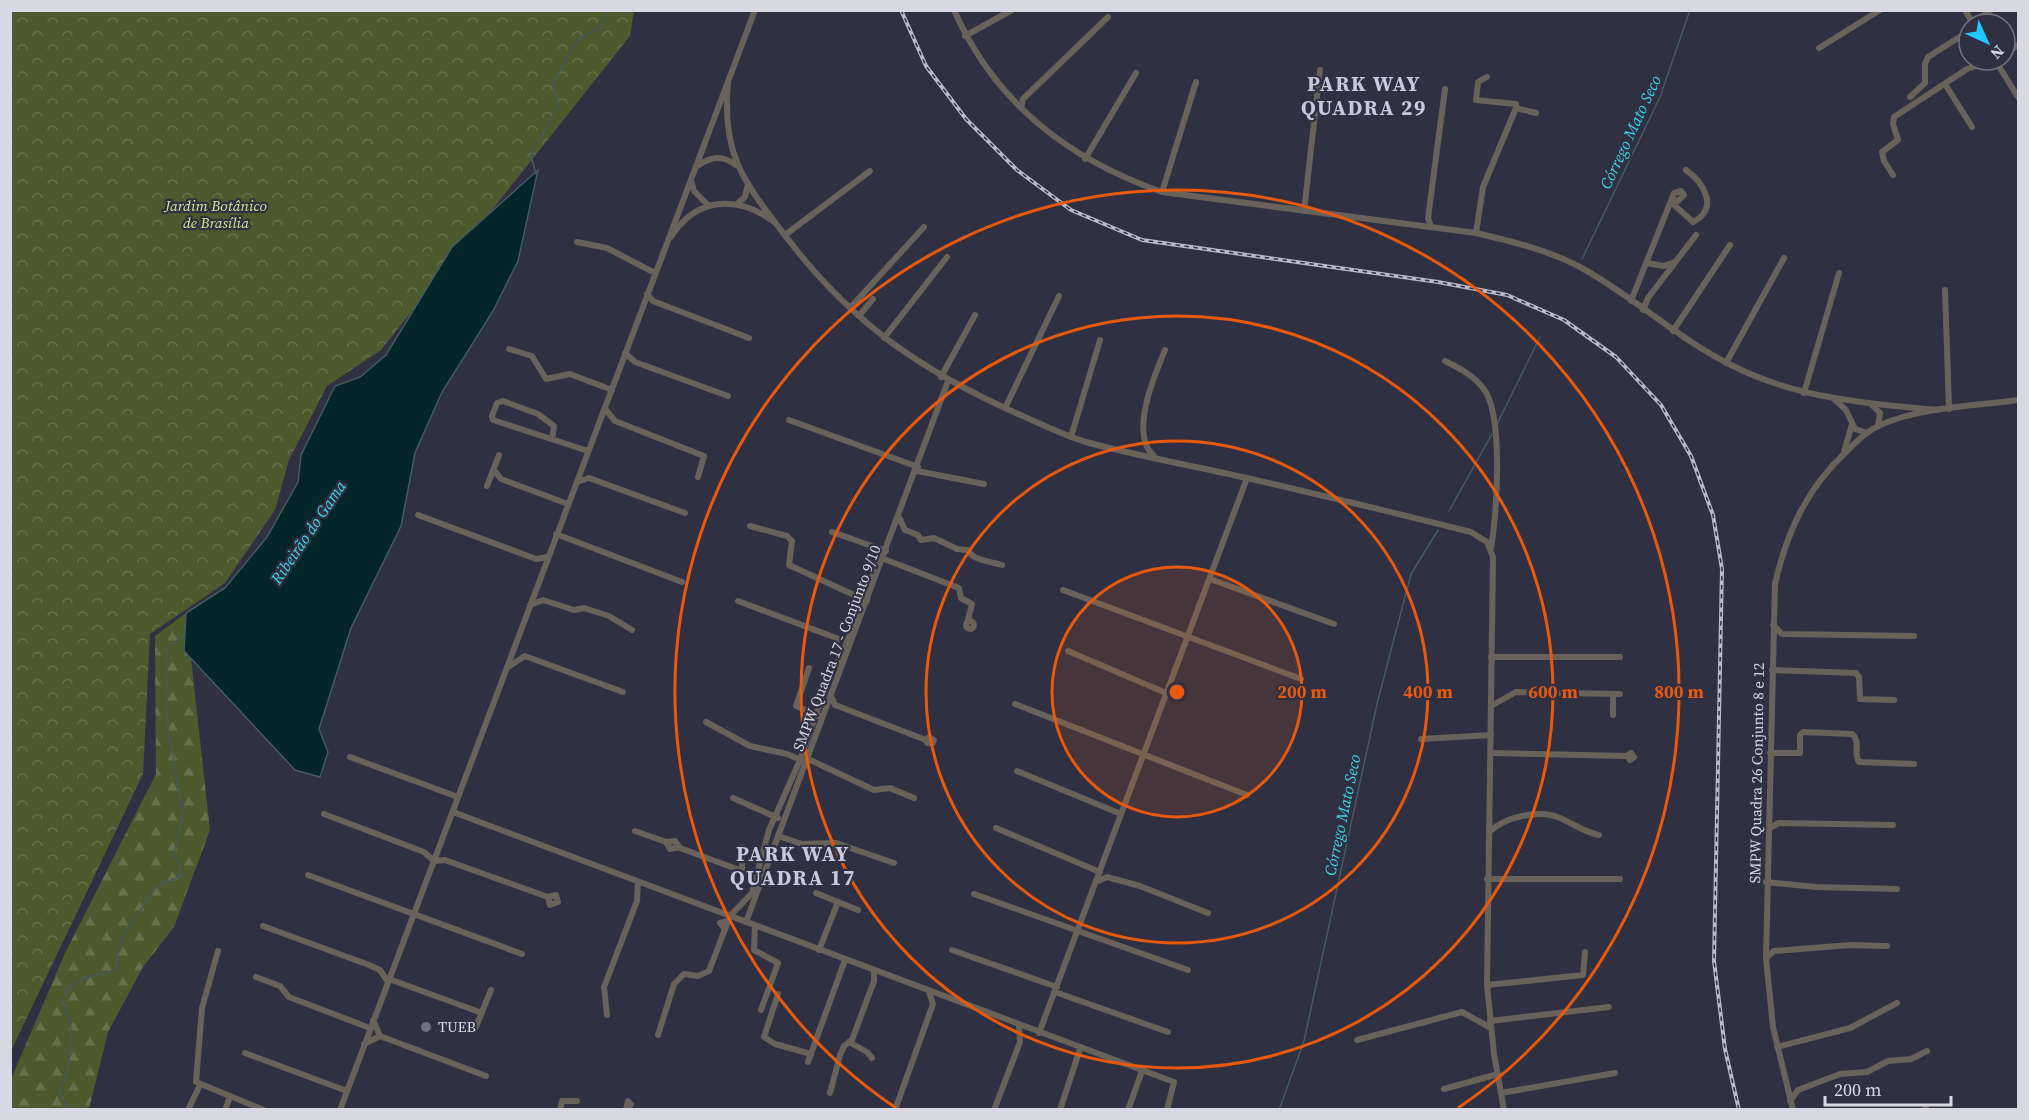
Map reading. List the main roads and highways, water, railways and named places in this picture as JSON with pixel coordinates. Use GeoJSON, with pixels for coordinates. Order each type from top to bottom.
{"type":"FeatureCollection","features":[{"type":"Feature","properties":{"kind":"water"},"geometry":{"type":"Polygon","coordinates":[[[538,170],[518,261],[493,311],[442,392],[415,453],[401,526],[351,628],[319,729],[328,752],[320,777],[295,770],[184,651],[186,613],[225,588],[267,537],[298,482],[301,455],[335,386],[360,377],[386,355],[452,247],[538,170]]]}},
{"type":"Feature","properties":{"kind":"waterway","name":"Ribeirão do Gama"},"geometry":{"type":"LineString","coordinates":[[536,174],[531,156],[559,105],[553,84],[580,39],[604,23],[607,10]]}},
{"type":"Feature","properties":{"kind":"waterway","name":"Córrego Mato Seco"},"geometry":{"type":"LineString","coordinates":[[1582,259],[1660,97],[1690,10]]}},
{"type":"Feature","properties":{"kind":"waterway","name":"Córrego Mato Seco"},"geometry":{"type":"LineString","coordinates":[[1497,424],[1540,337]]}},
{"type":"Feature","properties":{"kind":"waterway","name":"Córrego Mato Seco"},"geometry":{"type":"LineString","coordinates":[[1449,511],[1492,434]]}},
{"type":"Feature","properties":{"kind":"waterway","name":"Córrego Mato Seco"},"geometry":{"type":"LineString","coordinates":[[1279,1110],[1304,1041],[1377,704],[1411,574],[1438,530]]}},
{"type":"Feature","properties":{"kind":"waterway","name":"Ribeirão do Gama"},"geometry":{"type":"LineString","coordinates":[[69,1110],[60,1093],[71,1046],[70,1022],[63,999],[65,993],[78,981],[117,969],[119,948],[155,889],[163,883],[182,876],[181,867],[174,855],[183,814],[167,722],[167,648],[185,635]]}},
{"type":"Feature","properties":{"kind":"railway"},"geometry":{"type":"LineString","coordinates":[[901,10],[926,66],[966,119],[1017,170],[1071,210],[1142,240],[1438,282],[1507,295],[1564,320],[1616,357],[1661,405],[1691,456],[1713,515],[1722,569],[1714,961],[1725,1049],[1739,1110]]}},
{"type":"Feature","properties":{"kind":"place","name":"TUEB"},"geometry":{"type":"Point","coordinates":[426,1027]}},
{"type":"Feature","properties":{"kind":"district","name":"PARK WAY QUADRA 29"},"geometry":{"type":"Point","coordinates":[1364,96]}},
{"type":"Feature","properties":{"kind":"district","name":"PARK WAY QUADRA 17"},"geometry":{"type":"Point","coordinates":[793,866]}},
{"type":"Feature","properties":{"kind":"park label","name":"Jardim Botânico de Brasília"},"geometry":{"type":"Point","coordinates":[216,214]}}]}
